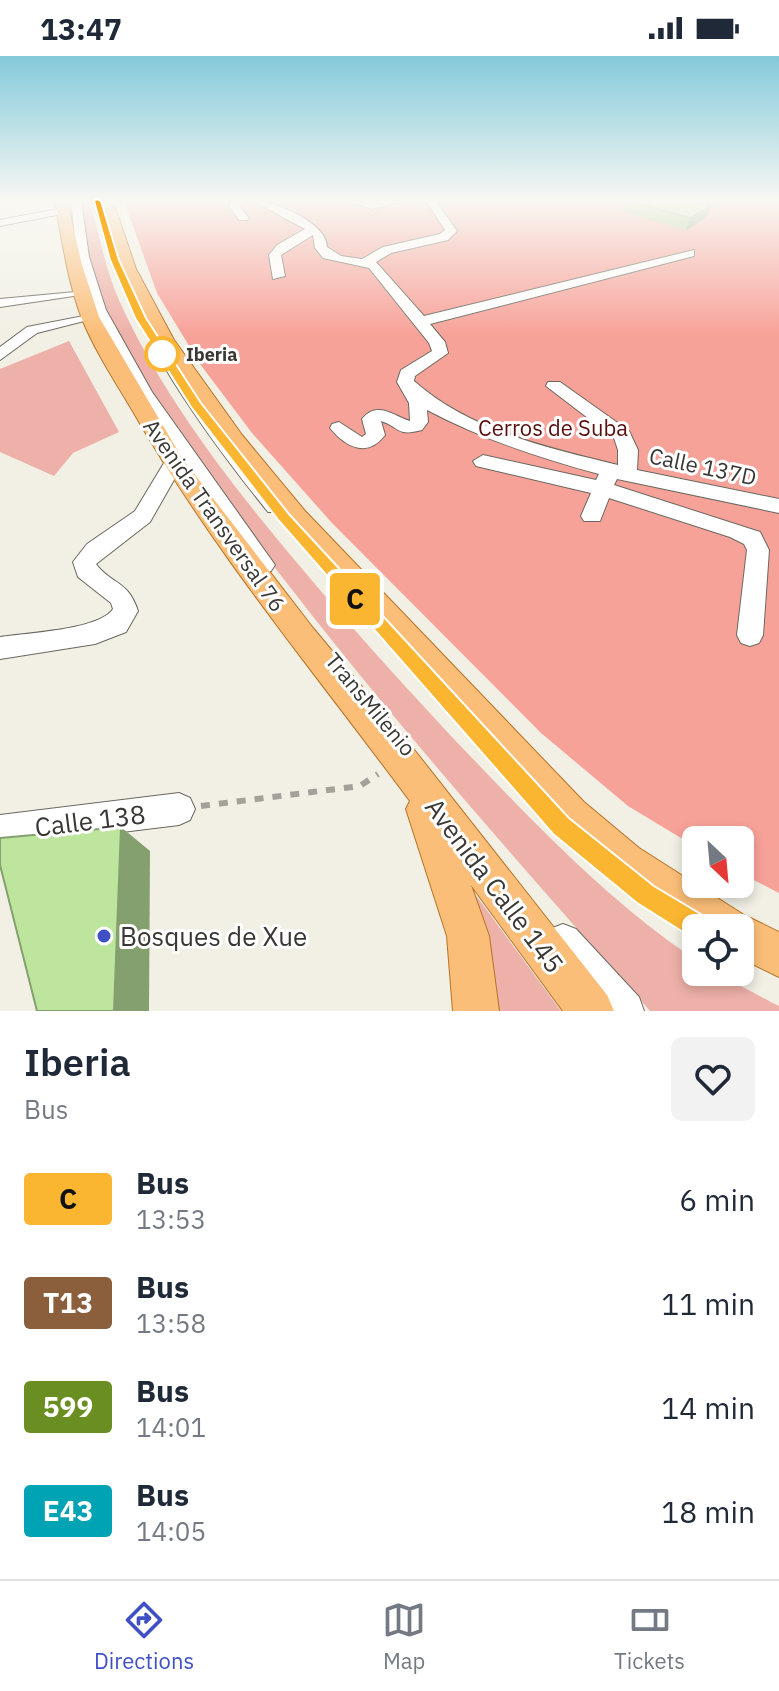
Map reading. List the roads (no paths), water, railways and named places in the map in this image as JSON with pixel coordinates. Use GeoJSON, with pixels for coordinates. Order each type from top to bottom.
{"type":"FeatureCollection","features":[{"type":"Feature","properties":{"kind":"main road","name":"Avenida Transversal 76"},"geometry":{"type":"LineString","coordinates":[[73,246],[81,293],[90,317],[174,463],[302,637],[389,767]]}},
{"type":"Feature","properties":{"kind":"main road"},"geometry":{"type":"LineString","coordinates":[[122,246],[138,291],[189,379],[296,517],[571,815],[625,862],[706,914]]}},
{"type":"Feature","properties":{"kind":"main road"},"geometry":{"type":"LineString","coordinates":[[389,767],[431,821],[468,936],[476,1011]]}},
{"type":"Feature","properties":{"kind":"main road","name":"Avenida Calle 145"},"geometry":{"type":"LineString","coordinates":[[389,767],[591,1011]]}},
{"type":"Feature","properties":{"kind":"main road"},"geometry":{"type":"LineString","coordinates":[[754,942],[779,955]]}},
{"type":"Feature","properties":{"kind":"street","name":"TransMilenio"},"geometry":{"type":"LineString","coordinates":[[79,246],[99,310],[144,393],[202,479],[309,629],[448,796],[563,942],[625,1011]]}},
{"type":"Feature","properties":{"kind":"street"},"geometry":{"type":"LineString","coordinates":[[111,246],[148,331],[179,381],[229,451],[293,529],[561,826],[653,900],[682,917]]}},
{"type":"Feature","properties":{"kind":"street"},"geometry":{"type":"LineString","coordinates":[[278,276],[275,255],[285,246]]}},
{"type":"Feature","properties":{"kind":"street"},"geometry":{"type":"LineString","coordinates":[[321,246],[327,255],[373,265],[437,342],[440,353],[410,383],[418,403],[419,422],[416,426],[402,427],[390,416],[375,415],[371,419],[376,435],[367,443],[358,443],[339,428]]}},
{"type":"Feature","properties":{"kind":"street"},"geometry":{"type":"LineString","coordinates":[[363,264],[380,252],[407,246]]}},
{"type":"Feature","properties":{"kind":"street"},"geometry":{"type":"LineString","coordinates":[[419,322],[690,253]]}},
{"type":"Feature","properties":{"kind":"street"},"geometry":{"type":"LineString","coordinates":[[0,303],[81,293]]}},
{"type":"Feature","properties":{"kind":"street"},"geometry":{"type":"LineString","coordinates":[[0,355],[32,330],[90,317]]}},
{"type":"Feature","properties":{"kind":"street","name":"Calle 137D"},"geometry":{"type":"LineString","coordinates":[[410,383],[437,409],[613,478],[779,506]]}},
{"type":"Feature","properties":{"kind":"street"},"geometry":{"type":"LineString","coordinates":[[554,386],[622,435],[628,450],[592,516]]}},
{"type":"Feature","properties":{"kind":"street"},"geometry":{"type":"LineString","coordinates":[[483,461],[613,478],[752,538],[758,550],[750,635]]}},
{"type":"Feature","properties":{"kind":"street"},"geometry":{"type":"LineString","coordinates":[[0,648],[95,633],[117,624],[126,611],[122,598],[86,571],[84,562],[92,551],[134,525],[147,512],[174,463]]}},
{"type":"Feature","properties":{"kind":"street","name":"Calle 138"},"geometry":{"type":"LineString","coordinates":[[0,831],[179,809]]}},
{"type":"Feature","properties":{"kind":"street"},"geometry":{"type":"LineString","coordinates":[[754,959],[779,973]]}},
{"type":"Feature","properties":{"kind":"place","name":"Iberia"},"geometry":{"type":"Point","coordinates":[162,354]}},
{"type":"Feature","properties":{"kind":"place","name":"Bosques de Xue"},"geometry":{"type":"Point","coordinates":[104,936]}},
{"type":"Feature","properties":{"kind":"park label","name":"Cerros de Suba"},"geometry":{"type":"Point","coordinates":[553,427]}}]}
